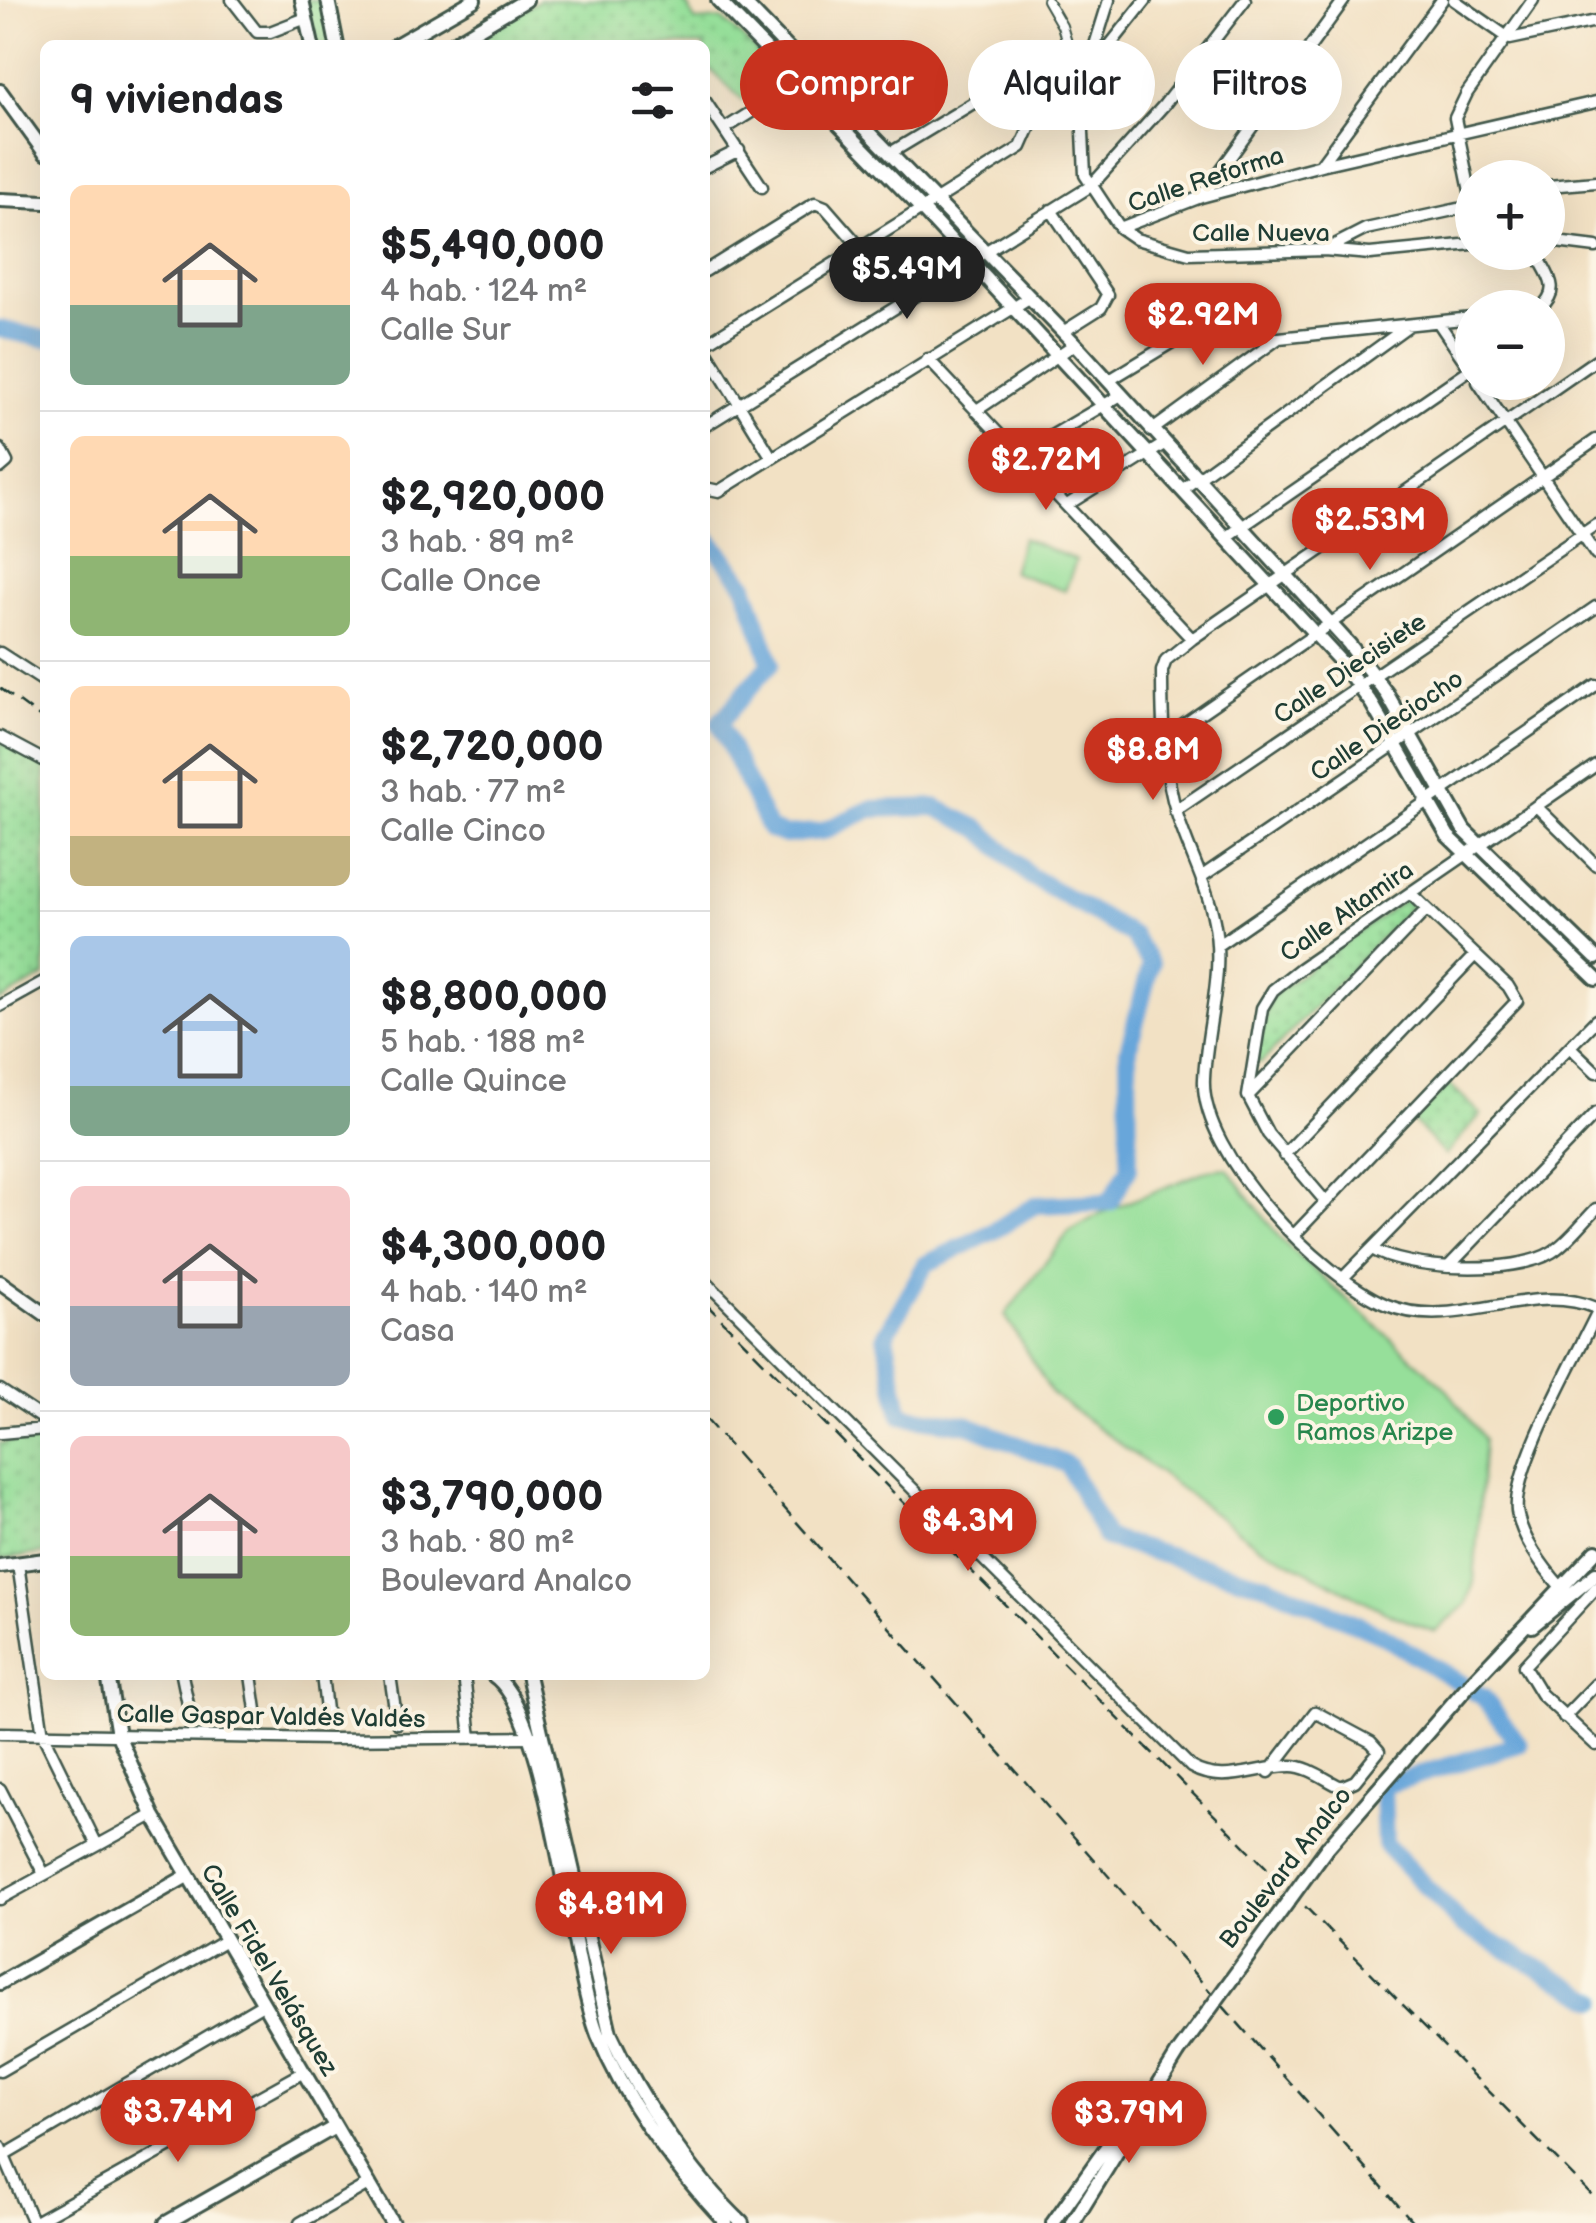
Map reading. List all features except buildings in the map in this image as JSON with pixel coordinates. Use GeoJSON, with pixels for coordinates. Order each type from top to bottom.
{"type":"FeatureCollection","features":[{"type":"Feature","properties":{"kind":"street"},"geometry":{"type":"LineString","coordinates":[[232,0],[253,29],[270,32],[306,18]]}},
{"type":"Feature","properties":{"kind":"street"},"geometry":{"type":"LineString","coordinates":[[302,0],[311,40]]}},
{"type":"Feature","properties":{"kind":"street"},"geometry":{"type":"LineString","coordinates":[[328,0],[336,40]]}},
{"type":"Feature","properties":{"kind":"street"},"geometry":{"type":"LineString","coordinates":[[405,40],[474,0]]}},
{"type":"Feature","properties":{"kind":"street"},"geometry":{"type":"LineString","coordinates":[[458,40],[526,0]]}},
{"type":"Feature","properties":{"kind":"street"},"geometry":{"type":"LineString","coordinates":[[718,0],[758,40]]}},
{"type":"Feature","properties":{"kind":"street"},"geometry":{"type":"LineString","coordinates":[[741,0],[782,40]]}},
{"type":"Feature","properties":{"kind":"street"},"geometry":{"type":"LineString","coordinates":[[1048,0],[1066,40]]}},
{"type":"Feature","properties":{"kind":"street"},"geometry":{"type":"LineString","coordinates":[[1097,40],[1108,0]]}},
{"type":"Feature","properties":{"kind":"street"},"geometry":{"type":"LineString","coordinates":[[1114,40],[1146,0]]}},
{"type":"Feature","properties":{"kind":"street"},"geometry":{"type":"LineString","coordinates":[[710,423],[1090,186],[1164,105],[1245,0]]}},
{"type":"Feature","properties":{"kind":"street"},"geometry":{"type":"LineString","coordinates":[[1201,197],[1344,0]]}},
{"type":"Feature","properties":{"kind":"street"},"geometry":{"type":"LineString","coordinates":[[1320,165],[1442,0]]}},
{"type":"Feature","properties":{"kind":"street"},"geometry":{"type":"LineString","coordinates":[[1454,0],[1510,39],[1596,21]]}},
{"type":"Feature","properties":{"kind":"street"},"geometry":{"type":"LineString","coordinates":[[1462,160],[1455,118],[1467,93],[1510,39],[1533,0]]}},
{"type":"Feature","properties":{"kind":"street"},"geometry":{"type":"LineString","coordinates":[[710,344],[1021,147],[1029,130],[1032,78],[1023,73],[892,152]]}},
{"type":"Feature","properties":{"kind":"street"},"geometry":{"type":"LineString","coordinates":[[0,90],[40,147]]}},
{"type":"Feature","properties":{"kind":"street","name":"Calle Reforma"},"geometry":{"type":"LineString","coordinates":[[1120,228],[1201,197],[1320,165],[1596,102]]}},
{"type":"Feature","properties":{"kind":"street"},"geometry":{"type":"LineString","coordinates":[[710,107],[762,187]]}},
{"type":"Feature","properties":{"kind":"street"},"geometry":{"type":"LineString","coordinates":[[726,128],[740,119]]}},
{"type":"Feature","properties":{"kind":"street"},"geometry":{"type":"LineString","coordinates":[[846,130],[1316,634],[1361,686],[1426,803],[1465,855],[1596,979]]}},
{"type":"Feature","properties":{"kind":"street"},"geometry":{"type":"LineString","coordinates":[[871,130],[1064,332],[1150,431],[1330,624],[1376,677],[1441,793],[1478,846],[1596,958]]}},
{"type":"Feature","properties":{"kind":"street"},"geometry":{"type":"LineString","coordinates":[[1081,130],[1082,160],[1090,186],[1120,228]]}},
{"type":"Feature","properties":{"kind":"street"},"geometry":{"type":"LineString","coordinates":[[710,164],[739,150]]}},
{"type":"Feature","properties":{"kind":"street"},"geometry":{"type":"LineString","coordinates":[[1565,185],[1596,182]]}},
{"type":"Feature","properties":{"kind":"street"},"geometry":{"type":"LineString","coordinates":[[0,200],[40,202]]}},
{"type":"Feature","properties":{"kind":"street"},"geometry":{"type":"LineString","coordinates":[[710,268],[816,203],[860,247]]}},
{"type":"Feature","properties":{"kind":"street"},"geometry":{"type":"LineString","coordinates":[[1324,250],[1366,229],[1455,204]]}},
{"type":"Feature","properties":{"kind":"street"},"geometry":{"type":"LineString","coordinates":[[1051,210],[1108,295],[1101,308],[1064,332]]}},
{"type":"Feature","properties":{"kind":"street","name":"Calle Nueva"},"geometry":{"type":"LineString","coordinates":[[1120,228],[1136,239],[1189,254],[1324,250],[1370,254],[1455,246]]}},
{"type":"Feature","properties":{"kind":"street"},"geometry":{"type":"LineString","coordinates":[[1565,243],[1596,246]]}},
{"type":"Feature","properties":{"kind":"street"},"geometry":{"type":"LineString","coordinates":[[710,489],[720,491],[1029,298]]}},
{"type":"Feature","properties":{"kind":"street"},"geometry":{"type":"LineString","coordinates":[[1108,382],[1179,338],[1280,338],[1455,320]]}},
{"type":"Feature","properties":{"kind":"street"},"geometry":{"type":"LineString","coordinates":[[1438,322],[1455,346]]}},
{"type":"Feature","properties":{"kind":"street"},"geometry":{"type":"LineString","coordinates":[[1183,489],[1409,326]]}},
{"type":"Feature","properties":{"kind":"street"},"geometry":{"type":"LineString","coordinates":[[1150,431],[1280,338]]}},
{"type":"Feature","properties":{"kind":"street"},"geometry":{"type":"LineString","coordinates":[[977,410],[1074,344]]}},
{"type":"Feature","properties":{"kind":"street"},"geometry":{"type":"LineString","coordinates":[[710,355],[772,458]]}},
{"type":"Feature","properties":{"kind":"street"},"geometry":{"type":"LineString","coordinates":[[928,360],[1192,639]]}},
{"type":"Feature","properties":{"kind":"street"},"geometry":{"type":"LineString","coordinates":[[1560,1586],[1522,1525],[1517,1497],[1529,1458],[1596,1311],[1568,1301],[1471,1312],[1413,1313],[1367,1296],[1296,1234],[1238,1174],[1210,1124],[1204,1078],[1218,946],[1201,877],[1175,811],[1163,666],[1192,639],[1596,360]]}},
{"type":"Feature","properties":{"kind":"street"},"geometry":{"type":"LineString","coordinates":[[1227,537],[1455,382]]}},
{"type":"Feature","properties":{"kind":"street"},"geometry":{"type":"LineString","coordinates":[[1019,455],[1121,395]]}},
{"type":"Feature","properties":{"kind":"street"},"geometry":{"type":"LineString","coordinates":[[1490,400],[1596,555]]}},
{"type":"Feature","properties":{"kind":"street"},"geometry":{"type":"LineString","coordinates":[[1166,737],[1596,440]]}},
{"type":"Feature","properties":{"kind":"street"},"geometry":{"type":"LineString","coordinates":[[1067,505],[1164,444]]}},
{"type":"Feature","properties":{"kind":"street"},"geometry":{"type":"LineString","coordinates":[[0,449],[7,456],[0,468]]}},
{"type":"Feature","properties":{"kind":"street","name":"Calle Diecisiete"},"geometry":{"type":"LineString","coordinates":[[1175,811],[1596,525]]}},
{"type":"Feature","properties":{"kind":"street","name":"Calle Dieciocho"},"geometry":{"type":"LineString","coordinates":[[1201,877],[1596,607]]}},
{"type":"Feature","properties":{"kind":"street"},"geometry":{"type":"LineString","coordinates":[[0,653],[40,679]]}},
{"type":"Feature","properties":{"kind":"street"},"geometry":{"type":"LineString","coordinates":[[1218,946],[1596,684]]}},
{"type":"Feature","properties":{"kind":"street"},"geometry":{"type":"LineString","coordinates":[[0,736],[40,758]]}},
{"type":"Feature","properties":{"kind":"street","name":"Calle Altamira"},"geometry":{"type":"LineString","coordinates":[[1248,1096],[1258,1023],[1273,990],[1596,765]]}},
{"type":"Feature","properties":{"kind":"street"},"geometry":{"type":"LineString","coordinates":[[1536,806],[1596,865]]}},
{"type":"Feature","properties":{"kind":"street"},"geometry":{"type":"LineString","coordinates":[[1583,852],[1596,843]]}},
{"type":"Feature","properties":{"kind":"street"},"geometry":{"type":"LineString","coordinates":[[1296,1234],[1514,1009],[1514,993],[1410,893]]}},
{"type":"Feature","properties":{"kind":"street"},"geometry":{"type":"LineString","coordinates":[[1326,1202],[1255,1116],[1248,1096],[1426,910]]}},
{"type":"Feature","properties":{"kind":"street"},"geometry":{"type":"LineString","coordinates":[[1284,1155],[1474,956]]}},
{"type":"Feature","properties":{"kind":"street"},"geometry":{"type":"LineString","coordinates":[[0,1006],[40,984]]}},
{"type":"Feature","properties":{"kind":"street"},"geometry":{"type":"LineString","coordinates":[[1343,1278],[1596,1020]]}},
{"type":"Feature","properties":{"kind":"street"},"geometry":{"type":"LineString","coordinates":[[1570,1047],[1596,1072]]}},
{"type":"Feature","properties":{"kind":"street"},"geometry":{"type":"LineString","coordinates":[[1449,1267],[1596,1113]]}},
{"type":"Feature","properties":{"kind":"street"},"geometry":{"type":"LineString","coordinates":[[1372,1249],[1403,1264],[1449,1267],[1547,1255],[1596,1209]]}},
{"type":"Feature","properties":{"kind":"street"},"geometry":{"type":"LineString","coordinates":[[0,1282],[40,1310]]}},
{"type":"Feature","properties":{"kind":"street"},"geometry":{"type":"LineString","coordinates":[[710,1286],[1191,1767],[1235,1775],[1269,1772],[1298,1767],[1348,1786],[1379,1751],[1371,1742],[1315,1712],[1269,1772]]}},
{"type":"Feature","properties":{"kind":"street"},"geometry":{"type":"LineString","coordinates":[[0,1390],[40,1417]]}},
{"type":"Feature","properties":{"kind":"street"},"geometry":{"type":"LineString","coordinates":[[0,1433],[40,1429]]}},
{"type":"Feature","properties":{"kind":"street","name":"Boulevard Analco"},"geometry":{"type":"LineString","coordinates":[[1073,2223],[1150,2092],[1304,1877],[1469,1685],[1596,1551]]}},
{"type":"Feature","properties":{"kind":"street"},"geometry":{"type":"LineString","coordinates":[[0,1566],[40,1561]]}},
{"type":"Feature","properties":{"kind":"street"},"geometry":{"type":"LineString","coordinates":[[18,1564],[43,1735],[97,1844]]}},
{"type":"Feature","properties":{"kind":"street","name":"Boulevard Analco"},"geometry":{"type":"LineString","coordinates":[[1469,1685],[1596,1574]]}},
{"type":"Feature","properties":{"kind":"street"},"geometry":{"type":"LineString","coordinates":[[1596,1588],[1524,1666],[1530,1682],[1596,1745]]}},
{"type":"Feature","properties":{"kind":"street","name":"Calle Fidel Velásquez"},"geometry":{"type":"LineString","coordinates":[[109,1680],[118,1735],[154,1814],[392,2223]]}},
{"type":"Feature","properties":{"kind":"street"},"geometry":{"type":"LineString","coordinates":[[183,1680],[190,1714]]}},
{"type":"Feature","properties":{"kind":"street"},"geometry":{"type":"LineString","coordinates":[[252,1680],[257,1718]]}},
{"type":"Feature","properties":{"kind":"street"},"geometry":{"type":"LineString","coordinates":[[323,1680],[327,1718]]}},
{"type":"Feature","properties":{"kind":"street"},"geometry":{"type":"LineString","coordinates":[[391,1680],[397,1723]]}},
{"type":"Feature","properties":{"kind":"street"},"geometry":{"type":"LineString","coordinates":[[465,1680],[472,1738]]}},
{"type":"Feature","properties":{"kind":"street"},"geometry":{"type":"LineString","coordinates":[[499,1680],[512,1690],[537,1737]]}},
{"type":"Feature","properties":{"kind":"street"},"geometry":{"type":"LineString","coordinates":[[529,1680],[537,1737],[604,2015],[653,2120],[726,2223]]}},
{"type":"Feature","properties":{"kind":"street"},"geometry":{"type":"LineString","coordinates":[[1564,1717],[1595,1687]]}},
{"type":"Feature","properties":{"kind":"street","name":"Calle Gaspar Valdés Valdés"},"geometry":{"type":"LineString","coordinates":[[0,1732],[537,1737]]}},
{"type":"Feature","properties":{"kind":"street"},"geometry":{"type":"LineString","coordinates":[[0,1789],[44,1874]]}},
{"type":"Feature","properties":{"kind":"street"},"geometry":{"type":"LineString","coordinates":[[0,1898],[154,1814]]}},
{"type":"Feature","properties":{"kind":"street"},"geometry":{"type":"LineString","coordinates":[[0,1983],[187,1876]]}},
{"type":"Feature","properties":{"kind":"street"},"geometry":{"type":"LineString","coordinates":[[0,2072],[226,1940]]}},
{"type":"Feature","properties":{"kind":"street"},"geometry":{"type":"LineString","coordinates":[[263,2004],[2,2151],[33,2223],[304,2072]]}},
{"type":"Feature","properties":{"kind":"street","name":"Boulevard Analco"},"geometry":{"type":"LineString","coordinates":[[1053,2223],[1128,2116],[1150,2092]]}},
{"type":"Feature","properties":{"kind":"street"},"geometry":{"type":"LineString","coordinates":[[653,2120],[742,2223]]}},
{"type":"Feature","properties":{"kind":"street"},"geometry":{"type":"LineString","coordinates":[[166,2223],[335,2126]]}},
{"type":"Feature","properties":{"kind":"street"},"geometry":{"type":"LineString","coordinates":[[300,2223],[370,2183]]}},
{"type":"Feature","properties":{"kind":"green space"},"geometry":{"type":"Polygon","coordinates":[[[303,0],[326,0],[334,40],[312,40],[303,0]]]}},
{"type":"Feature","properties":{"kind":"green space"},"geometry":{"type":"Polygon","coordinates":[[[540,0],[684,0],[695,21],[722,19],[745,40],[740,40],[740,98],[710,69],[710,40],[472,40],[540,0]]]}},
{"type":"Feature","properties":{"kind":"green space"},"geometry":{"type":"Polygon","coordinates":[[[1022,538],[1076,560],[1065,591],[1012,572],[1022,538]]]}},
{"type":"Feature","properties":{"kind":"green space"},"geometry":{"type":"Polygon","coordinates":[[[0,741],[40,761],[40,979],[0,1001],[0,741]]]}},
{"type":"Feature","properties":{"kind":"green space"},"geometry":{"type":"Polygon","coordinates":[[[1408,897],[1412,905],[1261,1063],[1254,1062],[1271,996],[1408,897]]]}},
{"type":"Feature","properties":{"kind":"green space"},"geometry":{"type":"Polygon","coordinates":[[[1449,1084],[1481,1114],[1445,1155],[1413,1121],[1449,1084]]]}},
{"type":"Feature","properties":{"kind":"green space","name":"Deportivo Ramos Arizpe"},"geometry":{"type":"Polygon","coordinates":[[[1227,1168],[1283,1242],[1447,1389],[1484,1439],[1474,1582],[1467,1604],[1435,1632],[1392,1615],[1256,1544],[1052,1394],[1005,1315],[1069,1232],[1101,1213],[1208,1170],[1227,1168]]]}},
{"type":"Feature","properties":{"kind":"green space"},"geometry":{"type":"Polygon","coordinates":[[[40,1437],[40,1554],[0,1559],[0,1443],[40,1437]]]}},
{"type":"Feature","properties":{"kind":"waterway"},"geometry":{"type":"LineString","coordinates":[[0,329],[40,338]]}},
{"type":"Feature","properties":{"kind":"waterway"},"geometry":{"type":"LineString","coordinates":[[710,540],[745,585],[771,663],[719,723],[769,829],[785,835],[823,831],[871,809],[935,807],[980,829],[1030,876],[1132,935],[1151,964],[1128,1050],[1129,1168],[1110,1202],[1035,1205],[994,1231],[926,1264],[885,1336],[901,1415],[969,1425],[1068,1465],[1106,1538],[1270,1586],[1380,1634],[1483,1697],[1519,1744],[1383,1786],[1385,1844],[1461,1924],[1596,2000]]}},
{"type":"Feature","properties":{"kind":"railway"},"geometry":{"type":"LineString","coordinates":[[0,688],[40,717]]}},
{"type":"Feature","properties":{"kind":"railway"},"geometry":{"type":"LineString","coordinates":[[710,1308],[1596,2199]]}},
{"type":"Feature","properties":{"kind":"railway"},"geometry":{"type":"LineString","coordinates":[[710,1424],[1414,2223]]}},
{"type":"Feature","properties":{"kind":"place","name":"Deportivo Ramos Arizpe"},"geometry":{"type":"Point","coordinates":[1276,1417]}}]}
